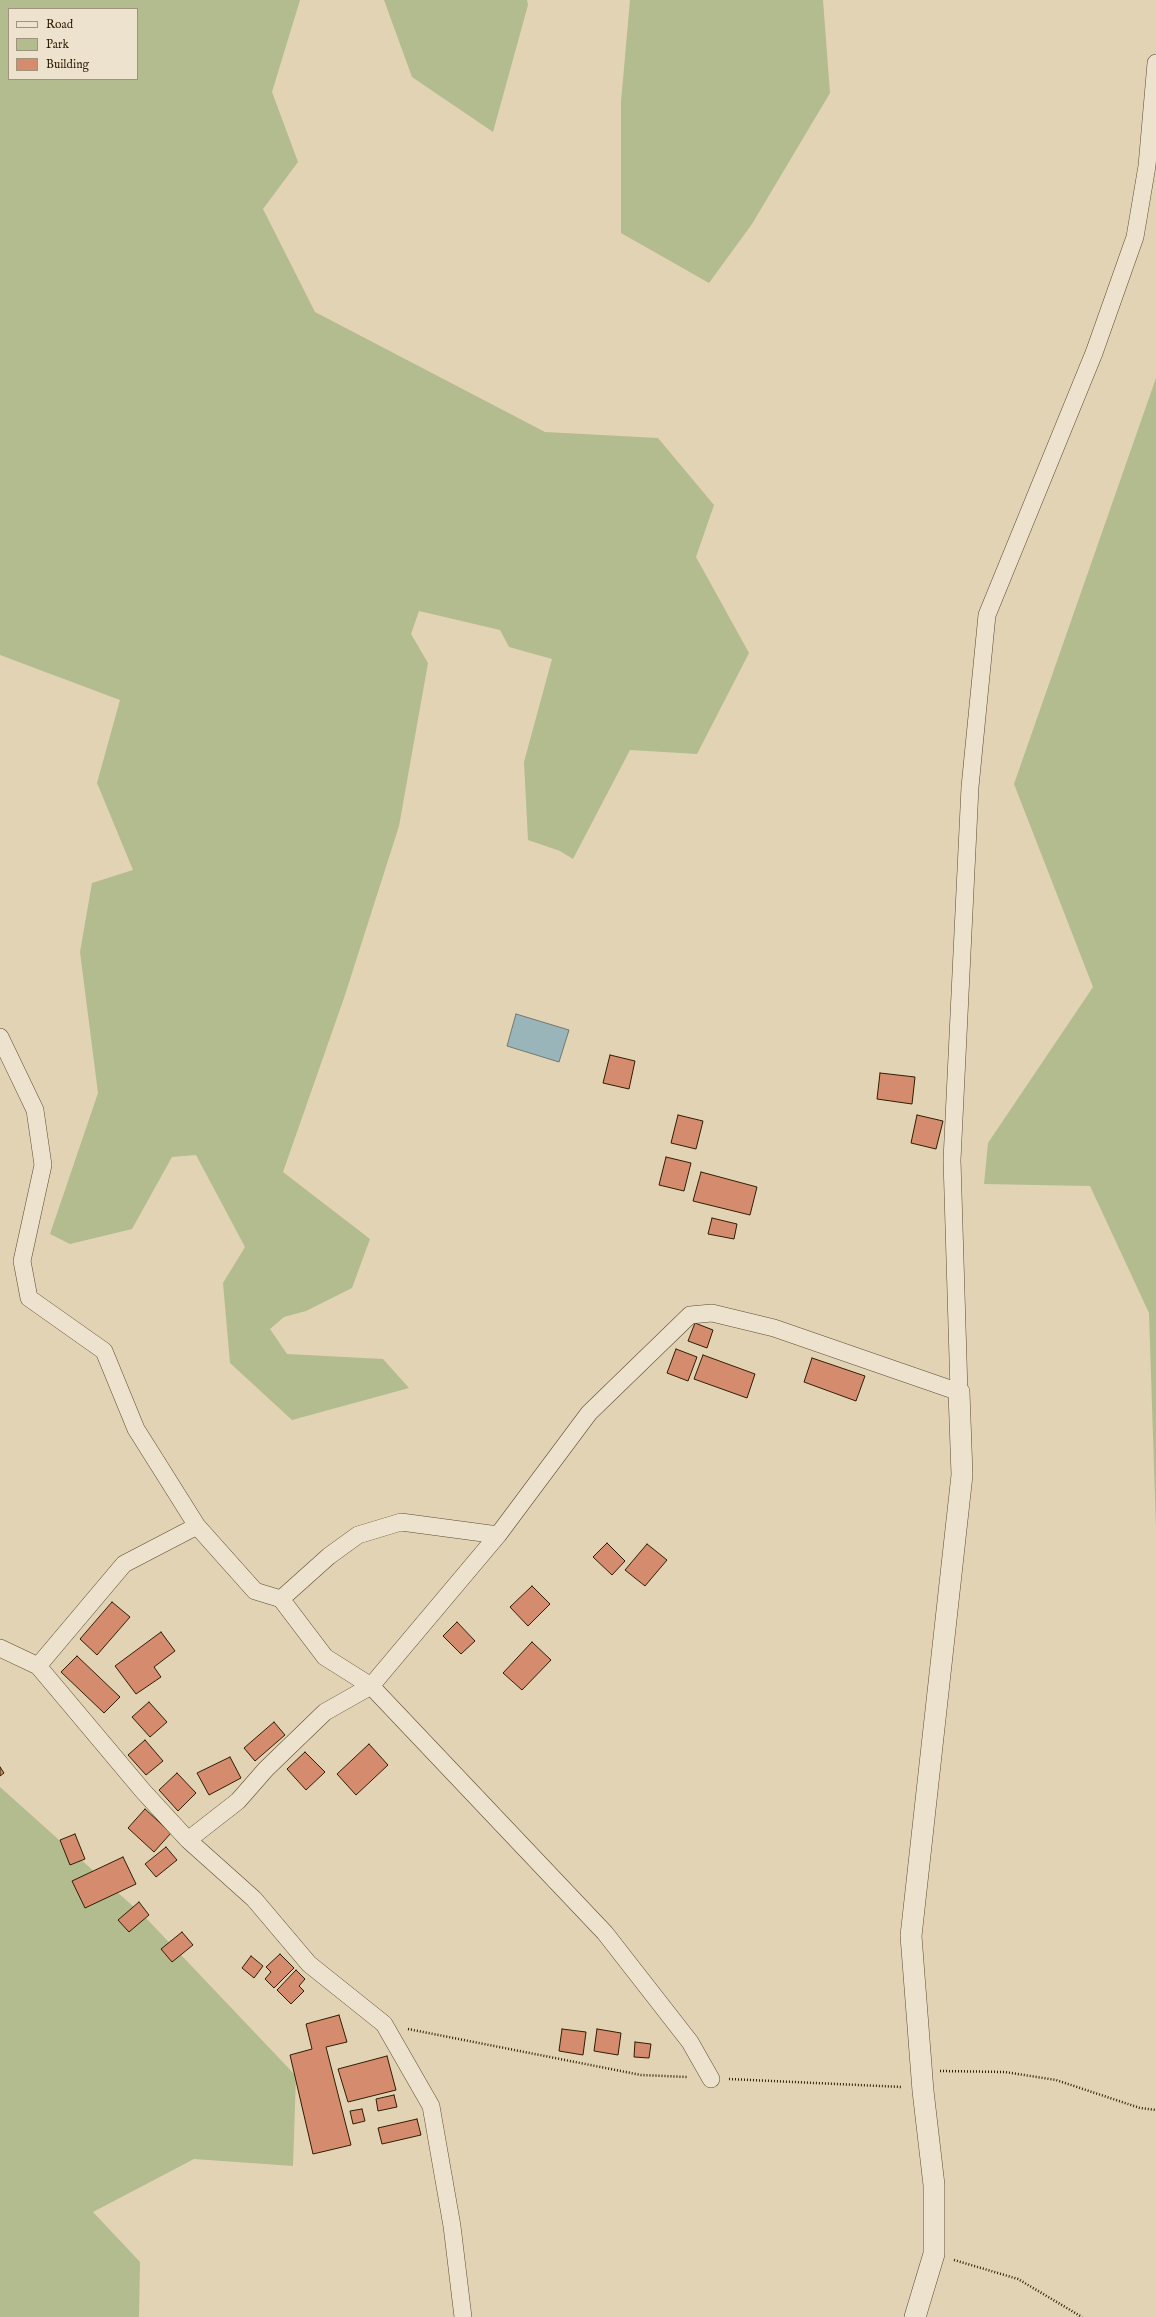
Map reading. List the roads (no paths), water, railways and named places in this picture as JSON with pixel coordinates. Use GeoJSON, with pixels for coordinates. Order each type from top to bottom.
{"type":"FeatureCollection","features":[{"type":"Feature","properties":{"kind":"street"},"geometry":{"type":"LineString","coordinates":[[915,2317],[934,2254],[934,2184],[923,2091],[911,1936],[962,1474],[952,1160],[970,787],[987,615],[1094,353],[1135,237],[1147,166],[1156,63]]}},
{"type":"Feature","properties":{"kind":"street"},"geometry":{"type":"LineString","coordinates":[[0,1037],[34,1110],[43,1165],[22,1261],[29,1298],[104,1351],[136,1429],[197,1526],[255,1591],[281,1599],[324,1657],[371,1686],[605,1933],[690,2042],[711,2078]]}},
{"type":"Feature","properties":{"kind":"street"},"geometry":{"type":"LineString","coordinates":[[188,1840],[238,1801],[266,1769],[325,1712],[371,1686],[498,1535],[589,1413],[690,1314],[712,1313],[774,1328],[959,1392]]}},
{"type":"Feature","properties":{"kind":"street"},"geometry":{"type":"LineString","coordinates":[[281,1599],[329,1556],[358,1536],[401,1522],[498,1535]]}},
{"type":"Feature","properties":{"kind":"street"},"geometry":{"type":"LineString","coordinates":[[38,1666],[124,1564],[197,1526]]}},
{"type":"Feature","properties":{"kind":"street"},"geometry":{"type":"LineString","coordinates":[[0,1648],[38,1666],[143,1791],[188,1840],[254,1899],[309,1964],[384,2024],[431,2106],[452,2226],[463,2317]]}},
{"type":"Feature","properties":{"kind":"water"},"geometry":{"type":"Polygon","coordinates":[[[516,1014],[569,1030],[559,1062],[507,1046],[516,1014]]]}}]}
